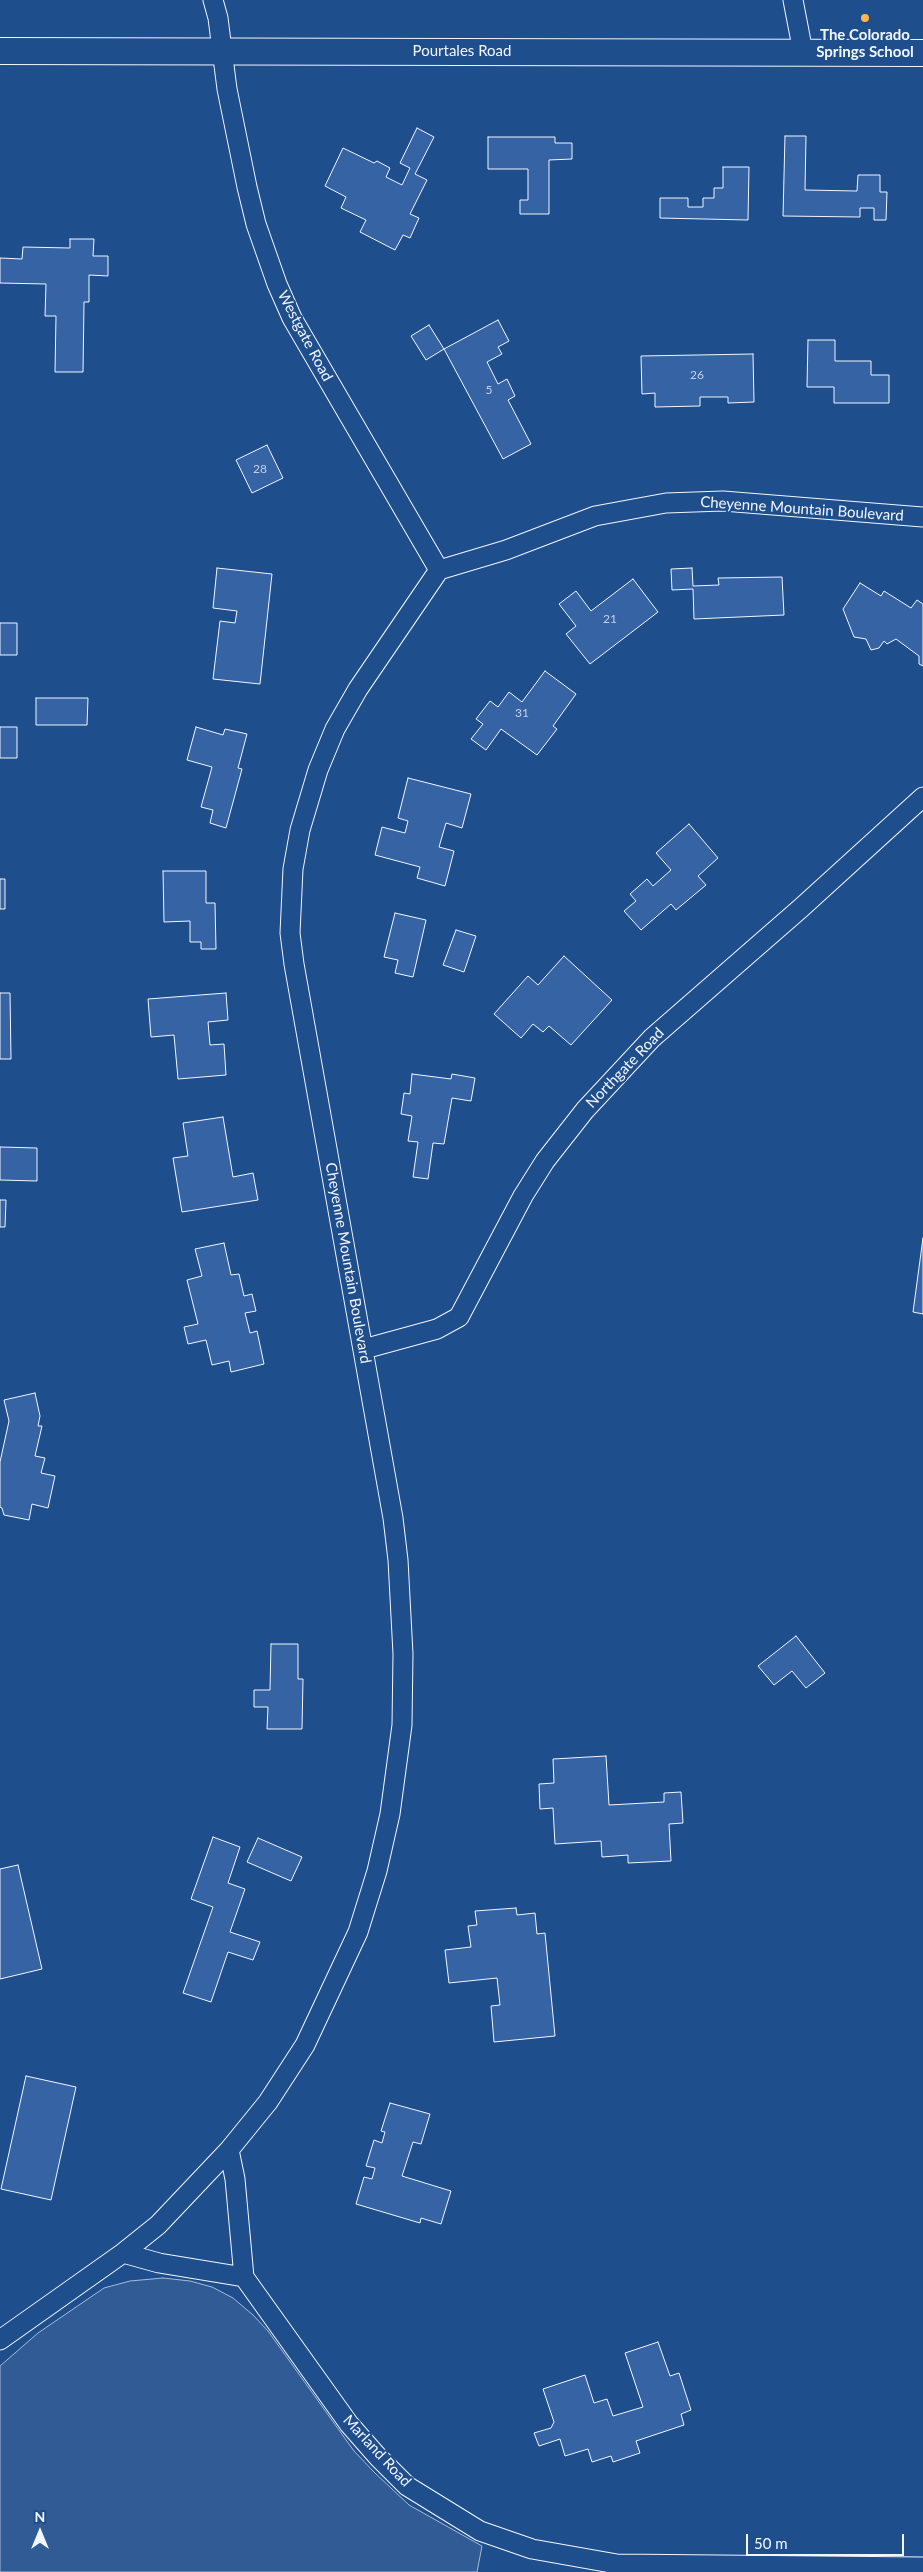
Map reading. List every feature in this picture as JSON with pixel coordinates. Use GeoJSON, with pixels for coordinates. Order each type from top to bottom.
{"type":"FeatureCollection","features":[{"type":"Feature","properties":{"kind":"street","name":"Westgate Road"},"geometry":{"type":"LineString","coordinates":[[213,0],[223,50],[227,89],[251,205],[277,284],[292,318],[439,570]]}},
{"type":"Feature","properties":{"kind":"street"},"geometry":{"type":"LineString","coordinates":[[793,0],[803,52]]}},
{"type":"Feature","properties":{"kind":"street","name":"Pourtales Road"},"geometry":{"type":"LineString","coordinates":[[0,51],[923,52]]}},
{"type":"Feature","properties":{"kind":"street","name":"Cheyenne Mountain Boulevard"},"geometry":{"type":"LineString","coordinates":[[0,2340],[123,2253],[158,2225],[228,2150],[268,2102],[305,2045],[335,1986],[358,1932],[377,1871],[390,1814],[402,1724],[402,1617],[393,1518],[290,933],[293,869],[300,830],[309,798],[335,729],[358,689],[439,570],[506,550],[595,516],[666,503],[723,501],[923,518]]}},
{"type":"Feature","properties":{"kind":"street","name":"Northgate Road"},"geometry":{"type":"LineString","coordinates":[[364,1349],[437,1329],[459,1317],[502,1234],[544,1161],[597,1096],[652,1038],[801,908],[923,797]]}},
{"type":"Feature","properties":{"kind":"street"},"geometry":{"type":"LineString","coordinates":[[123,2253],[159,2264],[244,2277],[235,2179],[228,2150]]}},
{"type":"Feature","properties":{"kind":"street","name":"Marland Road"},"geometry":{"type":"LineString","coordinates":[[244,2277],[348,2424],[407,2486],[480,2531],[532,2549],[616,2564],[687,2569],[923,2567]]}},
{"type":"Feature","properties":{"kind":"shaded area"},"geometry":{"type":"Polygon","coordinates":[[[163,2278],[190,2281],[212,2287],[233,2298],[253,2315],[268,2331],[354,2451],[374,2472],[409,2505],[482,2546],[477,2572],[0,2572],[0,2366],[38,2333],[104,2288],[130,2281],[163,2278]]]}},
{"type":"Feature","properties":{"kind":"building"},"geometry":{"type":"Polygon","coordinates":[[[417,128],[434,137],[415,174],[427,180],[410,214],[419,218],[410,238],[403,235],[395,250],[360,232],[366,220],[341,208],[346,197],[325,186],[343,148],[374,163],[377,161],[390,168],[386,177],[402,185],[410,168],[400,163],[417,128]]]}},
{"type":"Feature","properties":{"kind":"building"},"geometry":{"type":"Polygon","coordinates":[[[785,136],[806,136],[805,190],[857,191],[858,175],[880,175],[880,192],[887,192],[886,220],[874,220],[874,208],[860,208],[860,217],[783,216],[785,136]]]}},
{"type":"Feature","properties":{"kind":"building"},"geometry":{"type":"Polygon","coordinates":[[[488,137],[555,137],[555,143],[572,143],[572,159],[549,160],[549,214],[520,214],[520,200],[528,200],[528,169],[488,169],[488,137]]]}},
{"type":"Feature","properties":{"kind":"building"},"geometry":{"type":"Polygon","coordinates":[[[723,167],[749,167],[748,220],[660,218],[660,198],[688,198],[688,207],[703,207],[703,198],[714,198],[714,188],[723,188],[723,167]]]}},
{"type":"Feature","properties":{"kind":"building"},"geometry":{"type":"Polygon","coordinates":[[[70,239],[94,239],[93,256],[108,256],[108,276],[89,275],[89,302],[84,302],[83,372],[55,372],[56,316],[45,316],[46,284],[0,283],[0,258],[22,259],[23,247],[70,248],[70,239]]]}},
{"type":"Feature","properties":{"kind":"building"},"geometry":{"type":"Polygon","coordinates":[[[498,320],[509,341],[498,347],[502,354],[487,362],[498,384],[507,379],[515,396],[508,400],[531,444],[503,459],[444,349],[498,320]]]}},
{"type":"Feature","properties":{"kind":"building"},"geometry":{"type":"Polygon","coordinates":[[[429,325],[444,349],[426,360],[411,336],[429,325]]]}},
{"type":"Feature","properties":{"kind":"building"},"geometry":{"type":"Polygon","coordinates":[[[808,340],[835,340],[835,361],[871,361],[871,375],[889,375],[889,403],[834,403],[834,387],[807,387],[808,340]]]}},
{"type":"Feature","properties":{"kind":"building"},"geometry":{"type":"Polygon","coordinates":[[[753,354],[754,402],[728,403],[728,397],[700,397],[700,406],[655,407],[655,393],[642,394],[641,356],[753,354]]]}},
{"type":"Feature","properties":{"kind":"building"},"geometry":{"type":"Polygon","coordinates":[[[267,445],[283,478],[252,493],[236,460],[267,445]]]}},
{"type":"Feature","properties":{"kind":"building"},"geometry":{"type":"Polygon","coordinates":[[[217,568],[272,574],[260,684],[213,679],[220,621],[235,623],[237,611],[213,608],[217,568]]]}},
{"type":"Feature","properties":{"kind":"building"},"geometry":{"type":"Polygon","coordinates":[[[692,568],[693,586],[719,585],[718,578],[782,577],[784,615],[694,619],[693,589],[672,590],[671,569],[692,568]]]}},
{"type":"Feature","properties":{"kind":"building"},"geometry":{"type":"Polygon","coordinates":[[[633,579],[658,612],[590,664],[566,634],[576,626],[559,604],[576,591],[591,611],[633,579]]]}},
{"type":"Feature","properties":{"kind":"building"},"geometry":{"type":"Polygon","coordinates":[[[860,583],[881,596],[884,591],[911,608],[917,600],[923,604],[923,666],[919,664],[919,656],[896,639],[887,644],[884,641],[879,648],[871,650],[866,639],[854,637],[843,609],[860,583]]]}},
{"type":"Feature","properties":{"kind":"building"},"geometry":{"type":"Polygon","coordinates":[[[0,623],[17,623],[17,655],[0,655],[0,623]]]}},
{"type":"Feature","properties":{"kind":"building"},"geometry":{"type":"Polygon","coordinates":[[[545,671],[576,694],[553,726],[557,729],[537,755],[501,729],[486,750],[471,739],[483,724],[476,719],[490,701],[498,707],[509,692],[522,702],[545,671]]]}},
{"type":"Feature","properties":{"kind":"building"},"geometry":{"type":"Polygon","coordinates":[[[36,698],[88,698],[87,725],[36,725],[36,698]]]}},
{"type":"Feature","properties":{"kind":"building"},"geometry":{"type":"Polygon","coordinates":[[[0,727],[17,727],[17,758],[0,758],[0,727]]]}},
{"type":"Feature","properties":{"kind":"building"},"geometry":{"type":"Polygon","coordinates":[[[196,727],[223,735],[225,729],[247,734],[238,768],[242,769],[226,828],[210,823],[213,810],[201,807],[212,767],[187,760],[196,727]]]}},
{"type":"Feature","properties":{"kind":"building"},"geometry":{"type":"Polygon","coordinates":[[[408,778],[471,794],[462,828],[446,823],[439,847],[454,851],[445,886],[417,878],[420,867],[375,855],[382,827],[405,833],[408,821],[398,818],[408,778]]]}},
{"type":"Feature","properties":{"kind":"building"},"geometry":{"type":"Polygon","coordinates":[[[689,824],[718,858],[698,876],[706,885],[676,910],[671,904],[641,930],[624,911],[636,901],[630,894],[647,879],[653,886],[671,870],[656,853],[689,824]]]}},
{"type":"Feature","properties":{"kind":"building"},"geometry":{"type":"Polygon","coordinates":[[[163,871],[206,871],[206,903],[215,903],[216,949],[201,949],[201,942],[190,942],[190,921],[164,922],[163,871]]]}},
{"type":"Feature","properties":{"kind":"building"},"geometry":{"type":"Polygon","coordinates":[[[0,879],[5,879],[5,909],[0,909],[0,879]]]}},
{"type":"Feature","properties":{"kind":"building"},"geometry":{"type":"Polygon","coordinates":[[[395,913],[426,920],[413,977],[395,973],[398,960],[384,957],[395,913]]]}},
{"type":"Feature","properties":{"kind":"building"},"geometry":{"type":"Polygon","coordinates":[[[456,930],[476,936],[464,972],[443,965],[456,930]]]}},
{"type":"Feature","properties":{"kind":"building"},"geometry":{"type":"Polygon","coordinates":[[[564,956],[612,1000],[571,1045],[549,1026],[543,1032],[533,1024],[521,1038],[494,1014],[528,976],[538,985],[564,956]]]}},
{"type":"Feature","properties":{"kind":"building"},"geometry":{"type":"Polygon","coordinates":[[[0,993],[10,993],[11,1059],[0,1059],[0,993]]]}},
{"type":"Feature","properties":{"kind":"building"},"geometry":{"type":"Polygon","coordinates":[[[226,993],[228,1020],[208,1022],[210,1045],[224,1044],[226,1075],[178,1079],[174,1035],[151,1037],[148,999],[226,993]]]}},
{"type":"Feature","properties":{"kind":"building"},"geometry":{"type":"Polygon","coordinates":[[[412,1074],[451,1079],[452,1074],[475,1078],[471,1101],[452,1098],[444,1144],[433,1143],[428,1179],[413,1177],[418,1142],[408,1141],[412,1116],[401,1114],[404,1093],[410,1094],[412,1074]]]}},
{"type":"Feature","properties":{"kind":"building"},"geometry":{"type":"Polygon","coordinates":[[[223,1117],[233,1177],[253,1173],[258,1200],[182,1212],[173,1158],[188,1156],[183,1123],[223,1117]]]}},
{"type":"Feature","properties":{"kind":"building"},"geometry":{"type":"Polygon","coordinates":[[[0,1147],[37,1148],[37,1181],[0,1180],[0,1147]]]}},
{"type":"Feature","properties":{"kind":"building"},"geometry":{"type":"Polygon","coordinates":[[[0,1200],[6,1200],[5,1227],[0,1227],[0,1200]]]}},
{"type":"Feature","properties":{"kind":"building"},"geometry":{"type":"Polygon","coordinates":[[[923,1238],[923,1314],[913,1312],[923,1238]]]}},
{"type":"Feature","properties":{"kind":"building"},"geometry":{"type":"Polygon","coordinates":[[[224,1243],[231,1275],[239,1274],[244,1296],[252,1294],[256,1311],[245,1313],[250,1333],[257,1331],[264,1364],[231,1372],[229,1361],[212,1365],[206,1340],[188,1344],[184,1327],[198,1324],[187,1280],[202,1276],[195,1249],[224,1243]]]}},
{"type":"Feature","properties":{"kind":"building"},"geometry":{"type":"Polygon","coordinates":[[[35,1393],[40,1416],[38,1426],[42,1426],[35,1456],[45,1458],[41,1473],[55,1476],[48,1508],[32,1504],[29,1520],[4,1515],[0,1507],[0,1462],[9,1421],[4,1400],[35,1393]]]}},
{"type":"Feature","properties":{"kind":"building"},"geometry":{"type":"Polygon","coordinates":[[[796,1636],[825,1673],[806,1688],[792,1671],[774,1685],[758,1666],[796,1636]]]}},
{"type":"Feature","properties":{"kind":"building"},"geometry":{"type":"Polygon","coordinates":[[[271,1644],[298,1644],[298,1679],[303,1679],[302,1729],[267,1729],[268,1707],[254,1707],[254,1690],[270,1690],[271,1644]]]}},
{"type":"Feature","properties":{"kind":"building"},"geometry":{"type":"Polygon","coordinates":[[[606,1756],[609,1805],[664,1802],[664,1793],[681,1792],[683,1823],[669,1824],[671,1861],[628,1863],[628,1855],[602,1857],[601,1841],[555,1844],[553,1808],[540,1809],[539,1784],[554,1783],[553,1759],[606,1756]]]}},
{"type":"Feature","properties":{"kind":"building"},"geometry":{"type":"Polygon","coordinates":[[[213,1837],[240,1847],[228,1883],[245,1889],[230,1932],[260,1942],[253,1960],[228,1952],[211,2002],[183,1993],[213,1907],[191,1899],[213,1837]]]}},
{"type":"Feature","properties":{"kind":"building"},"geometry":{"type":"Polygon","coordinates":[[[258,1838],[302,1857],[291,1881],[247,1862],[258,1838]]]}},
{"type":"Feature","properties":{"kind":"building"},"geometry":{"type":"Polygon","coordinates":[[[18,1865],[42,1969],[0,1979],[0,1869],[18,1865]]]}},
{"type":"Feature","properties":{"kind":"building"},"geometry":{"type":"Polygon","coordinates":[[[516,1908],[517,1915],[535,1913],[537,1934],[545,1933],[555,2036],[494,2042],[491,2006],[500,2005],[497,1978],[449,1983],[445,1950],[471,1947],[468,1926],[477,1925],[475,1911],[516,1908]]]}},
{"type":"Feature","properties":{"kind":"building"},"geometry":{"type":"Polygon","coordinates":[[[26,2076],[76,2087],[51,2200],[1,2189],[26,2076]]]}},
{"type":"Feature","properties":{"kind":"building"},"geometry":{"type":"Polygon","coordinates":[[[390,2103],[430,2114],[421,2144],[413,2142],[402,2176],[451,2191],[441,2224],[421,2218],[420,2223],[356,2204],[364,2177],[372,2179],[375,2168],[366,2166],[374,2140],[382,2143],[385,2132],[381,2131],[390,2103]]]}},
{"type":"Feature","properties":{"kind":"building"},"geometry":{"type":"Polygon","coordinates":[[[658,2342],[670,2376],[679,2373],[691,2410],[681,2414],[684,2425],[636,2441],[640,2453],[613,2462],[611,2456],[592,2462],[588,2449],[565,2456],[560,2439],[539,2446],[534,2433],[551,2428],[554,2422],[543,2389],[585,2375],[594,2403],[607,2399],[613,2416],[643,2407],[625,2353],[658,2342]]]}},
{"type":"Feature","properties":{"kind":"place","name":"The Colorado Springs School"},"geometry":{"type":"Point","coordinates":[865,18]}}]}
